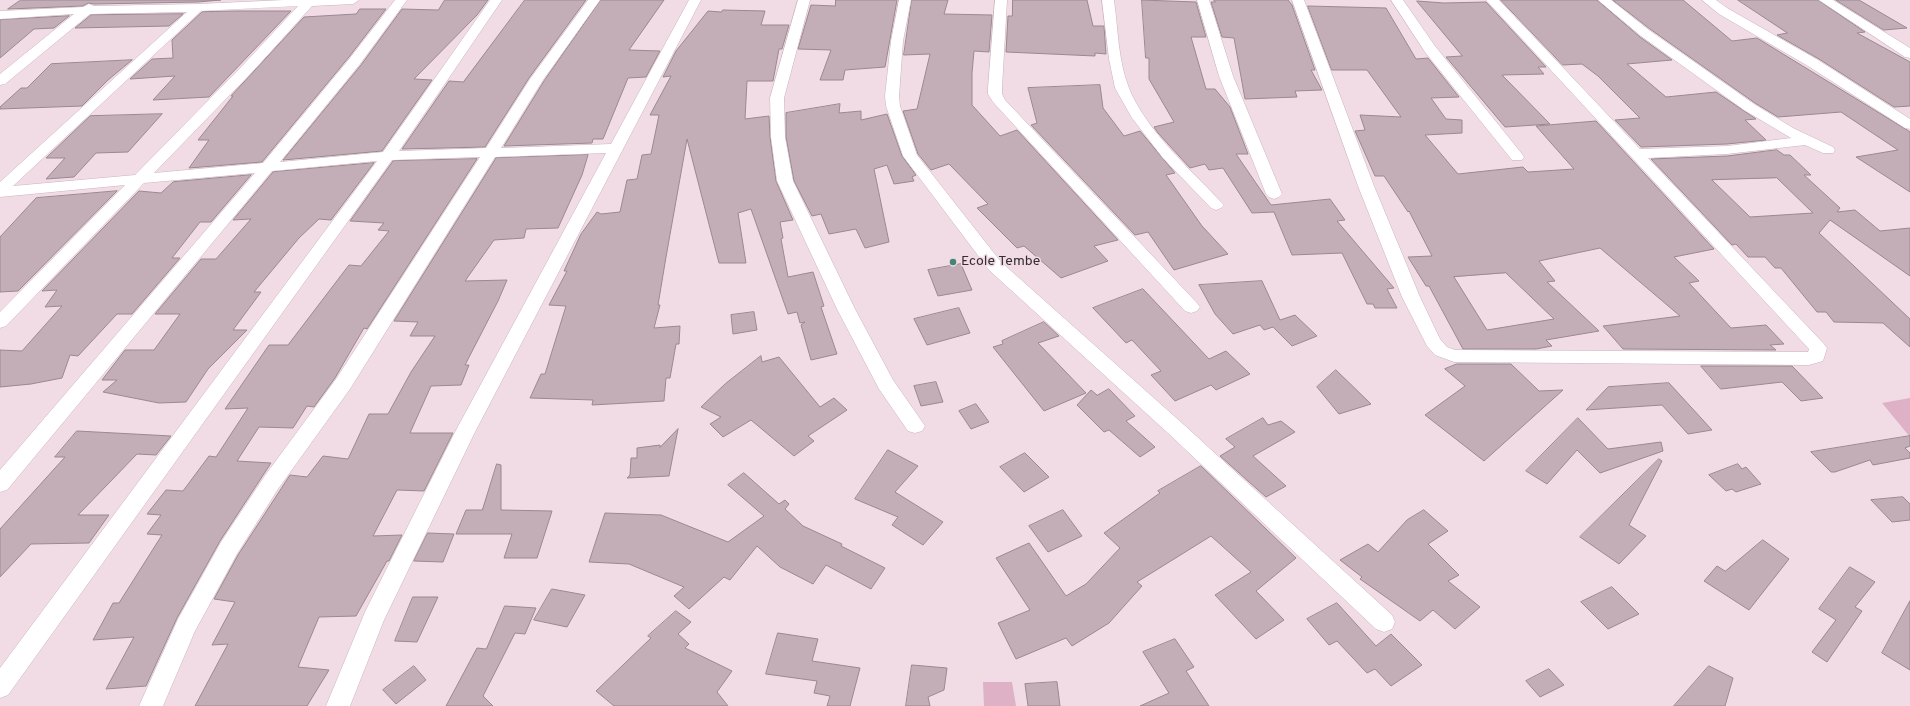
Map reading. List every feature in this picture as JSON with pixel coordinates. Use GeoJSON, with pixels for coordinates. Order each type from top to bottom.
{"type":"FeatureCollection","features":[{"type":"Feature","properties":{"kind":"street"},"geometry":{"type":"LineString","coordinates":[[0,81],[99,0]]}},
{"type":"Feature","properties":{"kind":"street"},"geometry":{"type":"LineString","coordinates":[[0,15],[193,5],[353,0]]}},
{"type":"Feature","properties":{"kind":"street"},"geometry":{"type":"LineString","coordinates":[[0,484],[267,168],[355,61],[401,0]]}},
{"type":"Feature","properties":{"kind":"street"},"geometry":{"type":"LineString","coordinates":[[0,687],[388,156],[449,65],[496,0]]}},
{"type":"Feature","properties":{"kind":"street"},"geometry":{"type":"LineString","coordinates":[[151,706],[186,626],[229,548],[271,483],[343,384],[537,79],[594,0]]}},
{"type":"Feature","properties":{"kind":"street"},"geometry":{"type":"LineString","coordinates":[[338,706],[373,619],[465,432],[695,0]]}},
{"type":"Feature","properties":{"kind":"street"},"geometry":{"type":"LineString","coordinates":[[804,0],[777,98],[778,137],[785,181],[853,322],[886,384],[915,426]]}},
{"type":"Feature","properties":{"kind":"street"},"geometry":{"type":"LineString","coordinates":[[905,0],[897,41],[892,96],[893,106],[910,156],[977,244],[995,266],[1176,429],[1384,622]]}},
{"type":"Feature","properties":{"kind":"street"},"geometry":{"type":"LineString","coordinates":[[1001,0],[994,88],[998,98],[1057,165],[1191,307]]}},
{"type":"Feature","properties":{"kind":"street"},"geometry":{"type":"LineString","coordinates":[[1108,0],[1115,59],[1122,88],[1140,118],[1168,156],[1216,205]]}},
{"type":"Feature","properties":{"kind":"street"},"geometry":{"type":"LineString","coordinates":[[1203,0],[1226,76],[1274,194]]}},
{"type":"Feature","properties":{"kind":"street"},"geometry":{"type":"LineString","coordinates":[[1298,0],[1366,186],[1411,297],[1433,342],[1441,352],[1454,356],[1809,359],[1818,356],[1818,348],[1492,0]]}},
{"type":"Feature","properties":{"kind":"street"},"geometry":{"type":"LineString","coordinates":[[1397,0],[1430,49],[1517,157]]}},
{"type":"Feature","properties":{"kind":"street"},"geometry":{"type":"LineString","coordinates":[[1604,0],[1645,33],[1749,107],[1828,150]]}},
{"type":"Feature","properties":{"kind":"street"},"geometry":{"type":"LineString","coordinates":[[1708,0],[1723,12],[1794,52],[1910,126]]}},
{"type":"Feature","properties":{"kind":"street"},"geometry":{"type":"LineString","coordinates":[[1825,0],[1910,54]]}},
{"type":"Feature","properties":{"kind":"street"},"geometry":{"type":"LineString","coordinates":[[0,322],[140,179],[310,1]]}},
{"type":"Feature","properties":{"kind":"street"},"geometry":{"type":"LineString","coordinates":[[0,191],[193,5]]}},
{"type":"Feature","properties":{"kind":"street"},"geometry":{"type":"LineString","coordinates":[[1636,154],[1727,150],[1808,140]]}},
{"type":"Feature","properties":{"kind":"street"},"geometry":{"type":"LineString","coordinates":[[0,191],[388,156],[616,148]]}},
{"type":"Feature","properties":{"kind":"shaded area"},"geometry":{"type":"Polygon","coordinates":[[[1910,398],[1910,437],[1882,403],[1910,398]]]}},
{"type":"Feature","properties":{"kind":"shaded area"},"geometry":{"type":"Polygon","coordinates":[[[983,682],[1012,682],[1016,706],[984,706],[983,682]]]}},
{"type":"Feature","properties":{"kind":"building"},"geometry":{"type":"Polygon","coordinates":[[[21,0],[221,0],[198,2],[88,3],[83,6],[8,9],[21,0]]]}},
{"type":"Feature","properties":{"kind":"building"},"geometry":{"type":"Polygon","coordinates":[[[445,0],[488,0],[477,15],[414,79],[432,80],[382,151],[283,160],[361,65],[402,9],[438,10],[445,0]]]}},
{"type":"Feature","properties":{"kind":"building"},"geometry":{"type":"Polygon","coordinates":[[[525,0],[586,0],[529,78],[485,147],[402,149],[449,81],[463,82],[525,0]]]}},
{"type":"Feature","properties":{"kind":"building"},"geometry":{"type":"Polygon","coordinates":[[[601,0],[664,0],[629,50],[660,51],[646,77],[628,78],[603,139],[593,139],[592,143],[504,146],[544,81],[601,0]]]}},
{"type":"Feature","properties":{"kind":"building"},"geometry":{"type":"Polygon","coordinates":[[[836,0],[897,0],[885,67],[845,70],[843,80],[820,80],[831,50],[798,49],[811,5],[835,6],[836,0]]]}},
{"type":"Feature","properties":{"kind":"building"},"geometry":{"type":"Polygon","coordinates":[[[912,0],[948,0],[944,14],[992,15],[989,52],[974,51],[972,105],[1000,136],[1017,130],[1118,240],[1094,246],[1108,261],[1061,278],[1024,246],[1017,248],[977,208],[988,204],[949,164],[931,170],[918,154],[903,111],[917,109],[930,54],[904,55],[912,0]]]}},
{"type":"Feature","properties":{"kind":"building"},"geometry":{"type":"Polygon","coordinates":[[[1013,0],[1087,0],[1093,26],[1104,26],[1106,54],[1095,53],[1095,56],[1006,52],[1008,16],[1012,16],[1013,0]]]}},
{"type":"Feature","properties":{"kind":"building"},"geometry":{"type":"Polygon","coordinates":[[[1142,0],[1196,2],[1206,37],[1191,37],[1206,89],[1215,89],[1230,107],[1248,154],[1236,154],[1271,205],[1330,199],[1345,220],[1337,221],[1394,288],[1387,289],[1397,308],[1375,308],[1373,304],[1367,304],[1342,253],[1292,255],[1274,212],[1252,213],[1223,168],[1209,170],[1205,164],[1190,168],[1158,133],[1154,127],[1174,122],[1149,79],[1149,58],[1146,58],[1142,0]]]}},
{"type":"Feature","properties":{"kind":"building"},"geometry":{"type":"Polygon","coordinates":[[[1214,0],[1288,0],[1292,5],[1315,70],[1311,70],[1322,90],[1295,91],[1297,97],[1245,99],[1234,38],[1222,37],[1211,2],[1215,2],[1214,0]]]}},
{"type":"Feature","properties":{"kind":"building"},"geometry":{"type":"Polygon","coordinates":[[[1501,0],[1597,0],[1640,37],[1672,60],[1627,64],[1666,97],[1716,92],[1756,119],[1745,120],[1766,140],[1727,144],[1641,147],[1615,120],[1640,118],[1598,76],[1582,64],[1563,65],[1501,0]]]}},
{"type":"Feature","properties":{"kind":"building"},"geometry":{"type":"Polygon","coordinates":[[[1613,0],[1683,0],[1732,41],[1757,38],[1907,130],[1910,132],[1910,192],[1856,157],[1898,150],[1841,112],[1778,117],[1755,103],[1650,29],[1613,0]]]}},
{"type":"Feature","properties":{"kind":"building"},"geometry":{"type":"Polygon","coordinates":[[[1738,0],[1818,0],[1865,32],[1857,33],[1910,62],[1910,106],[1894,107],[1819,59],[1777,35],[1787,33],[1738,0]]]}},
{"type":"Feature","properties":{"kind":"building"},"geometry":{"type":"Polygon","coordinates":[[[1836,0],[1859,0],[1907,28],[1884,30],[1836,0]]]}},
{"type":"Feature","properties":{"kind":"building"},"geometry":{"type":"Polygon","coordinates":[[[1417,1],[1444,3],[1486,2],[1546,67],[1538,67],[1544,74],[1502,75],[1550,124],[1505,127],[1446,57],[1462,56],[1417,1]]]}},
{"type":"Feature","properties":{"kind":"building"},"geometry":{"type":"Polygon","coordinates":[[[1308,6],[1386,8],[1416,59],[1428,58],[1459,97],[1431,98],[1446,119],[1462,120],[1462,133],[1425,135],[1458,174],[1523,167],[1528,172],[1574,169],[1536,126],[1596,121],[1714,249],[1674,257],[1699,281],[1689,283],[1731,328],[1766,325],[1784,344],[1770,345],[1776,350],[1623,349],[1603,326],[1680,316],[1600,248],[1539,261],[1555,281],[1547,282],[1599,331],[1546,340],[1552,346],[1536,349],[1463,349],[1429,286],[1426,286],[1408,257],[1432,256],[1409,211],[1408,212],[1384,176],[1375,176],[1355,131],[1365,130],[1360,115],[1401,117],[1367,70],[1332,70],[1308,6]],[[1506,273],[1454,277],[1487,330],[1554,319],[1506,273]]]}},
{"type":"Feature","properties":{"kind":"building"},"geometry":{"type":"Polygon","coordinates":[[[360,9],[386,9],[349,57],[262,162],[189,168],[209,140],[198,140],[233,96],[231,96],[304,17],[356,14],[360,9]]]}},
{"type":"Feature","properties":{"kind":"building"},"geometry":{"type":"Polygon","coordinates":[[[723,10],[765,11],[761,25],[789,25],[782,49],[779,49],[773,81],[747,81],[745,119],[769,116],[770,137],[776,181],[793,220],[780,222],[783,238],[781,239],[788,277],[813,272],[824,306],[821,307],[837,354],[811,360],[801,325],[805,322],[800,323],[797,312],[788,314],[751,209],[738,213],[746,263],[719,263],[687,139],[658,305],[660,305],[654,328],[680,326],[679,344],[676,344],[670,378],[666,378],[664,401],[592,405],[593,400],[530,398],[541,374],[545,374],[566,306],[549,305],[567,271],[564,271],[581,234],[597,212],[601,214],[620,212],[627,180],[637,179],[642,155],[651,154],[659,115],[650,115],[671,76],[663,77],[676,51],[708,11],[721,12],[723,10]]]}},
{"type":"Feature","properties":{"kind":"building"},"geometry":{"type":"Polygon","coordinates":[[[291,11],[209,97],[153,100],[175,76],[130,79],[152,59],[173,58],[172,40],[202,12],[291,11]]]}},
{"type":"Feature","properties":{"kind":"building"},"geometry":{"type":"Polygon","coordinates":[[[183,14],[169,26],[75,28],[91,15],[183,14]]]}},
{"type":"Feature","properties":{"kind":"building"},"geometry":{"type":"Polygon","coordinates":[[[69,16],[54,28],[34,29],[0,58],[0,20],[69,16]]]}},
{"type":"Feature","properties":{"kind":"building"},"geometry":{"type":"Polygon","coordinates":[[[132,60],[108,80],[82,106],[0,109],[0,107],[21,88],[27,88],[51,64],[132,60]]]}},
{"type":"Feature","properties":{"kind":"building"},"geometry":{"type":"Polygon","coordinates":[[[1100,85],[1103,108],[1124,136],[1140,131],[1175,173],[1166,175],[1202,226],[1228,254],[1174,270],[1148,232],[1135,235],[1031,125],[1037,123],[1028,88],[1100,85]]]}},
{"type":"Feature","properties":{"kind":"building"},"geometry":{"type":"Polygon","coordinates":[[[840,104],[839,113],[861,111],[861,120],[887,114],[902,156],[916,175],[912,177],[914,181],[894,184],[887,165],[874,169],[889,242],[865,248],[856,229],[829,234],[821,214],[812,216],[794,181],[786,137],[786,113],[840,104]]]}},
{"type":"Feature","properties":{"kind":"building"},"geometry":{"type":"Polygon","coordinates":[[[162,114],[128,152],[96,153],[74,177],[46,179],[65,158],[46,158],[90,116],[162,114]]]}},
{"type":"Feature","properties":{"kind":"building"},"geometry":{"type":"Polygon","coordinates":[[[1777,150],[1784,155],[1790,155],[1811,175],[1804,175],[1840,208],[1837,212],[1855,210],[1880,231],[1910,228],[1910,276],[1830,220],[1819,233],[1910,319],[1910,347],[1883,323],[1834,322],[1826,312],[1817,312],[1781,268],[1775,268],[1765,257],[1748,257],[1736,244],[1732,245],[1651,159],[1727,156],[1777,150]],[[1777,178],[1712,180],[1750,217],[1813,213],[1777,178]]]}},
{"type":"Feature","properties":{"kind":"building"},"geometry":{"type":"Polygon","coordinates":[[[588,155],[582,175],[558,228],[526,229],[524,238],[494,240],[465,281],[507,280],[498,301],[465,365],[469,365],[461,385],[431,386],[410,433],[453,433],[424,491],[397,490],[373,536],[402,535],[389,561],[387,561],[356,616],[319,617],[298,667],[329,670],[307,706],[195,706],[228,644],[212,645],[235,602],[214,599],[238,555],[290,475],[307,477],[323,456],[348,459],[369,414],[388,414],[411,372],[435,336],[410,336],[418,322],[394,321],[496,158],[588,155]]]}},
{"type":"Feature","properties":{"kind":"building"},"geometry":{"type":"Polygon","coordinates":[[[477,159],[367,329],[364,328],[335,378],[314,407],[307,406],[293,428],[259,427],[237,461],[271,463],[220,541],[177,618],[146,686],[106,689],[134,637],[93,640],[113,603],[119,603],[162,535],[147,534],[161,515],[147,514],[166,490],[183,491],[209,456],[216,457],[248,408],[225,409],[269,345],[288,345],[349,265],[361,266],[389,231],[378,230],[384,223],[350,221],[393,161],[477,159]]]}},
{"type":"Feature","properties":{"kind":"building"},"geometry":{"type":"Polygon","coordinates":[[[374,163],[331,220],[319,219],[299,238],[254,292],[261,292],[233,330],[247,330],[208,369],[186,402],[159,403],[103,392],[117,380],[102,380],[125,350],[154,350],[180,314],[155,314],[201,259],[216,259],[251,219],[233,220],[273,172],[374,163]]]}},
{"type":"Feature","properties":{"kind":"building"},"geometry":{"type":"Polygon","coordinates":[[[251,175],[211,222],[200,222],[172,258],[180,258],[132,314],[117,314],[78,356],[70,355],[62,378],[31,384],[0,387],[0,350],[22,351],[62,306],[45,307],[57,290],[42,291],[139,191],[161,193],[173,182],[251,175]]]}},
{"type":"Feature","properties":{"kind":"building"},"geometry":{"type":"Polygon","coordinates":[[[117,191],[18,291],[0,292],[0,237],[36,198],[117,191]]]}},
{"type":"Feature","properties":{"kind":"building"},"geometry":{"type":"Polygon","coordinates":[[[961,264],[972,290],[938,296],[928,270],[961,264]]]}},
{"type":"Feature","properties":{"kind":"building"},"geometry":{"type":"Polygon","coordinates":[[[1262,281],[1280,320],[1295,315],[1317,336],[1292,346],[1273,327],[1264,330],[1260,325],[1233,334],[1215,314],[1199,285],[1262,281]]]}},
{"type":"Feature","properties":{"kind":"building"},"geometry":{"type":"Polygon","coordinates":[[[1143,289],[1209,359],[1226,351],[1250,374],[1216,390],[1211,385],[1175,401],[1151,375],[1161,371],[1132,340],[1126,343],[1093,308],[1143,289]]]}},
{"type":"Feature","properties":{"kind":"building"},"geometry":{"type":"Polygon","coordinates":[[[959,308],[970,333],[927,345],[914,319],[959,308]]]}},
{"type":"Feature","properties":{"kind":"building"},"geometry":{"type":"Polygon","coordinates":[[[754,312],[757,330],[733,334],[731,315],[754,312]]]}},
{"type":"Feature","properties":{"kind":"building"},"geometry":{"type":"Polygon","coordinates":[[[1044,322],[1059,336],[1038,343],[1086,393],[1044,411],[993,347],[1003,344],[1002,341],[1044,322]]]}},
{"type":"Feature","properties":{"kind":"building"},"geometry":{"type":"Polygon","coordinates":[[[761,356],[762,362],[779,357],[820,407],[834,398],[847,410],[808,436],[814,441],[794,456],[751,420],[723,437],[710,424],[721,417],[701,407],[725,384],[761,356]]]}},
{"type":"Feature","properties":{"kind":"building"},"geometry":{"type":"Polygon","coordinates":[[[1457,364],[1511,364],[1539,391],[1563,390],[1484,461],[1425,415],[1465,386],[1445,369],[1457,364]]]}},
{"type":"Feature","properties":{"kind":"building"},"geometry":{"type":"Polygon","coordinates":[[[1701,366],[1792,366],[1823,398],[1801,401],[1782,382],[1721,389],[1701,366]]]}},
{"type":"Feature","properties":{"kind":"building"},"geometry":{"type":"Polygon","coordinates":[[[1336,370],[1371,404],[1339,414],[1317,387],[1336,370]]]}},
{"type":"Feature","properties":{"kind":"building"},"geometry":{"type":"Polygon","coordinates":[[[936,382],[943,402],[921,406],[914,386],[936,382]]]}},
{"type":"Feature","properties":{"kind":"building"},"geometry":{"type":"Polygon","coordinates":[[[1669,383],[1712,430],[1688,434],[1662,405],[1586,410],[1608,387],[1669,383]]]}},
{"type":"Feature","properties":{"kind":"building"},"geometry":{"type":"Polygon","coordinates":[[[1109,389],[1135,416],[1126,421],[1155,447],[1140,457],[1109,430],[1104,432],[1077,405],[1091,390],[1097,395],[1109,389]]]}},
{"type":"Feature","properties":{"kind":"building"},"geometry":{"type":"Polygon","coordinates":[[[976,404],[989,422],[971,429],[959,411],[976,404]]]}},
{"type":"Feature","properties":{"kind":"building"},"geometry":{"type":"Polygon","coordinates":[[[1263,418],[1268,425],[1281,421],[1295,432],[1253,456],[1286,486],[1266,497],[1220,456],[1235,447],[1226,439],[1263,418]]]}},
{"type":"Feature","properties":{"kind":"building"},"geometry":{"type":"Polygon","coordinates":[[[1578,418],[1608,449],[1661,442],[1663,451],[1600,473],[1577,450],[1547,484],[1526,471],[1578,418]]]}},
{"type":"Feature","properties":{"kind":"building"},"geometry":{"type":"Polygon","coordinates":[[[678,429],[669,476],[627,478],[630,475],[631,458],[637,458],[637,448],[660,445],[660,447],[678,429]]]}},
{"type":"Feature","properties":{"kind":"building"},"geometry":{"type":"Polygon","coordinates":[[[77,431],[171,436],[156,455],[137,454],[78,515],[109,515],[89,543],[31,544],[0,577],[0,529],[65,457],[55,457],[77,431]]]}},
{"type":"Feature","properties":{"kind":"building"},"geometry":{"type":"Polygon","coordinates":[[[1910,436],[1910,446],[1905,448],[1910,453],[1910,458],[1873,465],[1870,460],[1835,472],[1831,472],[1811,452],[1910,436]]]}},
{"type":"Feature","properties":{"kind":"building"},"geometry":{"type":"Polygon","coordinates":[[[888,450],[918,466],[895,492],[943,522],[923,545],[892,525],[898,517],[855,499],[888,450]]]}},
{"type":"Feature","properties":{"kind":"building"},"geometry":{"type":"Polygon","coordinates":[[[1025,453],[1049,477],[1024,492],[1000,467],[1025,453]]]}},
{"type":"Feature","properties":{"kind":"building"},"geometry":{"type":"Polygon","coordinates":[[[1659,459],[1662,461],[1629,525],[1646,536],[1619,564],[1580,537],[1659,459]]]}},
{"type":"Feature","properties":{"kind":"building"},"geometry":{"type":"Polygon","coordinates":[[[497,464],[501,465],[501,510],[552,511],[537,558],[504,558],[512,534],[456,534],[466,510],[482,510],[497,464]]]}},
{"type":"Feature","properties":{"kind":"building"},"geometry":{"type":"Polygon","coordinates":[[[1738,464],[1742,469],[1746,467],[1761,484],[1736,492],[1732,489],[1726,491],[1709,475],[1738,464]]]}},
{"type":"Feature","properties":{"kind":"building"},"geometry":{"type":"Polygon","coordinates":[[[1201,466],[1296,558],[1256,591],[1284,620],[1256,639],[1215,595],[1251,572],[1211,536],[1137,582],[1142,586],[1109,623],[1072,646],[1066,638],[1016,659],[998,623],[1030,610],[996,558],[1029,543],[1066,596],[1086,584],[1120,548],[1104,533],[1160,493],[1158,491],[1201,466]]]}},
{"type":"Feature","properties":{"kind":"building"},"geometry":{"type":"Polygon","coordinates":[[[744,473],[779,504],[785,500],[789,504],[785,509],[803,526],[842,544],[841,546],[885,568],[871,589],[826,565],[813,584],[780,567],[757,546],[730,580],[724,577],[689,609],[674,596],[684,587],[629,564],[589,562],[605,513],[661,515],[728,542],[764,516],[728,485],[744,473]]]}},
{"type":"Feature","properties":{"kind":"building"},"geometry":{"type":"Polygon","coordinates":[[[1903,497],[1910,504],[1910,520],[1892,522],[1871,500],[1903,497]]]}},
{"type":"Feature","properties":{"kind":"building"},"geometry":{"type":"Polygon","coordinates":[[[1063,510],[1082,536],[1048,552],[1029,526],[1063,510]]]}},
{"type":"Feature","properties":{"kind":"building"},"geometry":{"type":"Polygon","coordinates":[[[1424,510],[1448,531],[1428,544],[1459,575],[1448,581],[1480,607],[1455,629],[1433,610],[1420,621],[1360,579],[1362,577],[1340,560],[1368,544],[1378,552],[1407,520],[1424,510]]]}},
{"type":"Feature","properties":{"kind":"building"},"geometry":{"type":"Polygon","coordinates":[[[428,533],[454,534],[443,562],[414,561],[428,533]]]}},
{"type":"Feature","properties":{"kind":"building"},"geometry":{"type":"Polygon","coordinates":[[[1763,540],[1789,559],[1749,610],[1704,581],[1717,566],[1725,571],[1763,540]]]}},
{"type":"Feature","properties":{"kind":"building"},"geometry":{"type":"Polygon","coordinates":[[[1850,567],[1875,582],[1855,607],[1862,611],[1827,662],[1812,652],[1836,620],[1819,609],[1850,567]]]}},
{"type":"Feature","properties":{"kind":"building"},"geometry":{"type":"Polygon","coordinates":[[[1612,587],[1639,614],[1608,629],[1581,602],[1612,587]]]}},
{"type":"Feature","properties":{"kind":"building"},"geometry":{"type":"Polygon","coordinates":[[[552,589],[585,595],[567,627],[534,620],[552,589]]]}},
{"type":"Feature","properties":{"kind":"building"},"geometry":{"type":"Polygon","coordinates":[[[413,597],[438,597],[417,642],[395,641],[413,597]]]}},
{"type":"Feature","properties":{"kind":"building"},"geometry":{"type":"Polygon","coordinates":[[[1910,601],[1910,670],[1882,653],[1910,601]]]}},
{"type":"Feature","properties":{"kind":"building"},"geometry":{"type":"Polygon","coordinates":[[[1337,603],[1376,646],[1391,634],[1422,665],[1391,686],[1375,669],[1367,673],[1337,641],[1329,645],[1307,619],[1337,603]]]}},
{"type":"Feature","properties":{"kind":"building"},"geometry":{"type":"Polygon","coordinates":[[[505,606],[536,608],[525,634],[515,633],[483,696],[493,706],[446,706],[477,648],[486,649],[505,606]]]}},
{"type":"Feature","properties":{"kind":"building"},"geometry":{"type":"Polygon","coordinates":[[[676,611],[691,622],[678,634],[689,644],[685,648],[732,671],[717,692],[728,706],[614,706],[596,691],[651,638],[648,636],[676,611]]]}},
{"type":"Feature","properties":{"kind":"building"},"geometry":{"type":"Polygon","coordinates":[[[778,633],[818,639],[812,661],[860,668],[850,706],[827,706],[830,696],[814,693],[817,681],[766,674],[778,633]]]}},
{"type":"Feature","properties":{"kind":"building"},"geometry":{"type":"Polygon","coordinates":[[[1175,639],[1194,667],[1186,671],[1209,706],[1140,706],[1169,693],[1143,652],[1175,639]]]}},
{"type":"Feature","properties":{"kind":"building"},"geometry":{"type":"Polygon","coordinates":[[[912,665],[947,668],[944,690],[928,697],[930,706],[906,706],[912,665]]]}},
{"type":"Feature","properties":{"kind":"building"},"geometry":{"type":"Polygon","coordinates":[[[414,666],[426,680],[396,704],[383,690],[414,666]]]}},
{"type":"Feature","properties":{"kind":"building"},"geometry":{"type":"Polygon","coordinates":[[[1709,666],[1733,678],[1725,706],[1674,706],[1709,666]]]}},
{"type":"Feature","properties":{"kind":"building"},"geometry":{"type":"Polygon","coordinates":[[[1549,669],[1564,685],[1540,697],[1526,681],[1549,669]]]}},
{"type":"Feature","properties":{"kind":"building"},"geometry":{"type":"Polygon","coordinates":[[[1057,682],[1060,706],[1028,706],[1025,684],[1057,682]]]}},
{"type":"Feature","properties":{"kind":"place","name":"Ecole Tembe"},"geometry":{"type":"Point","coordinates":[953,262]}}]}
